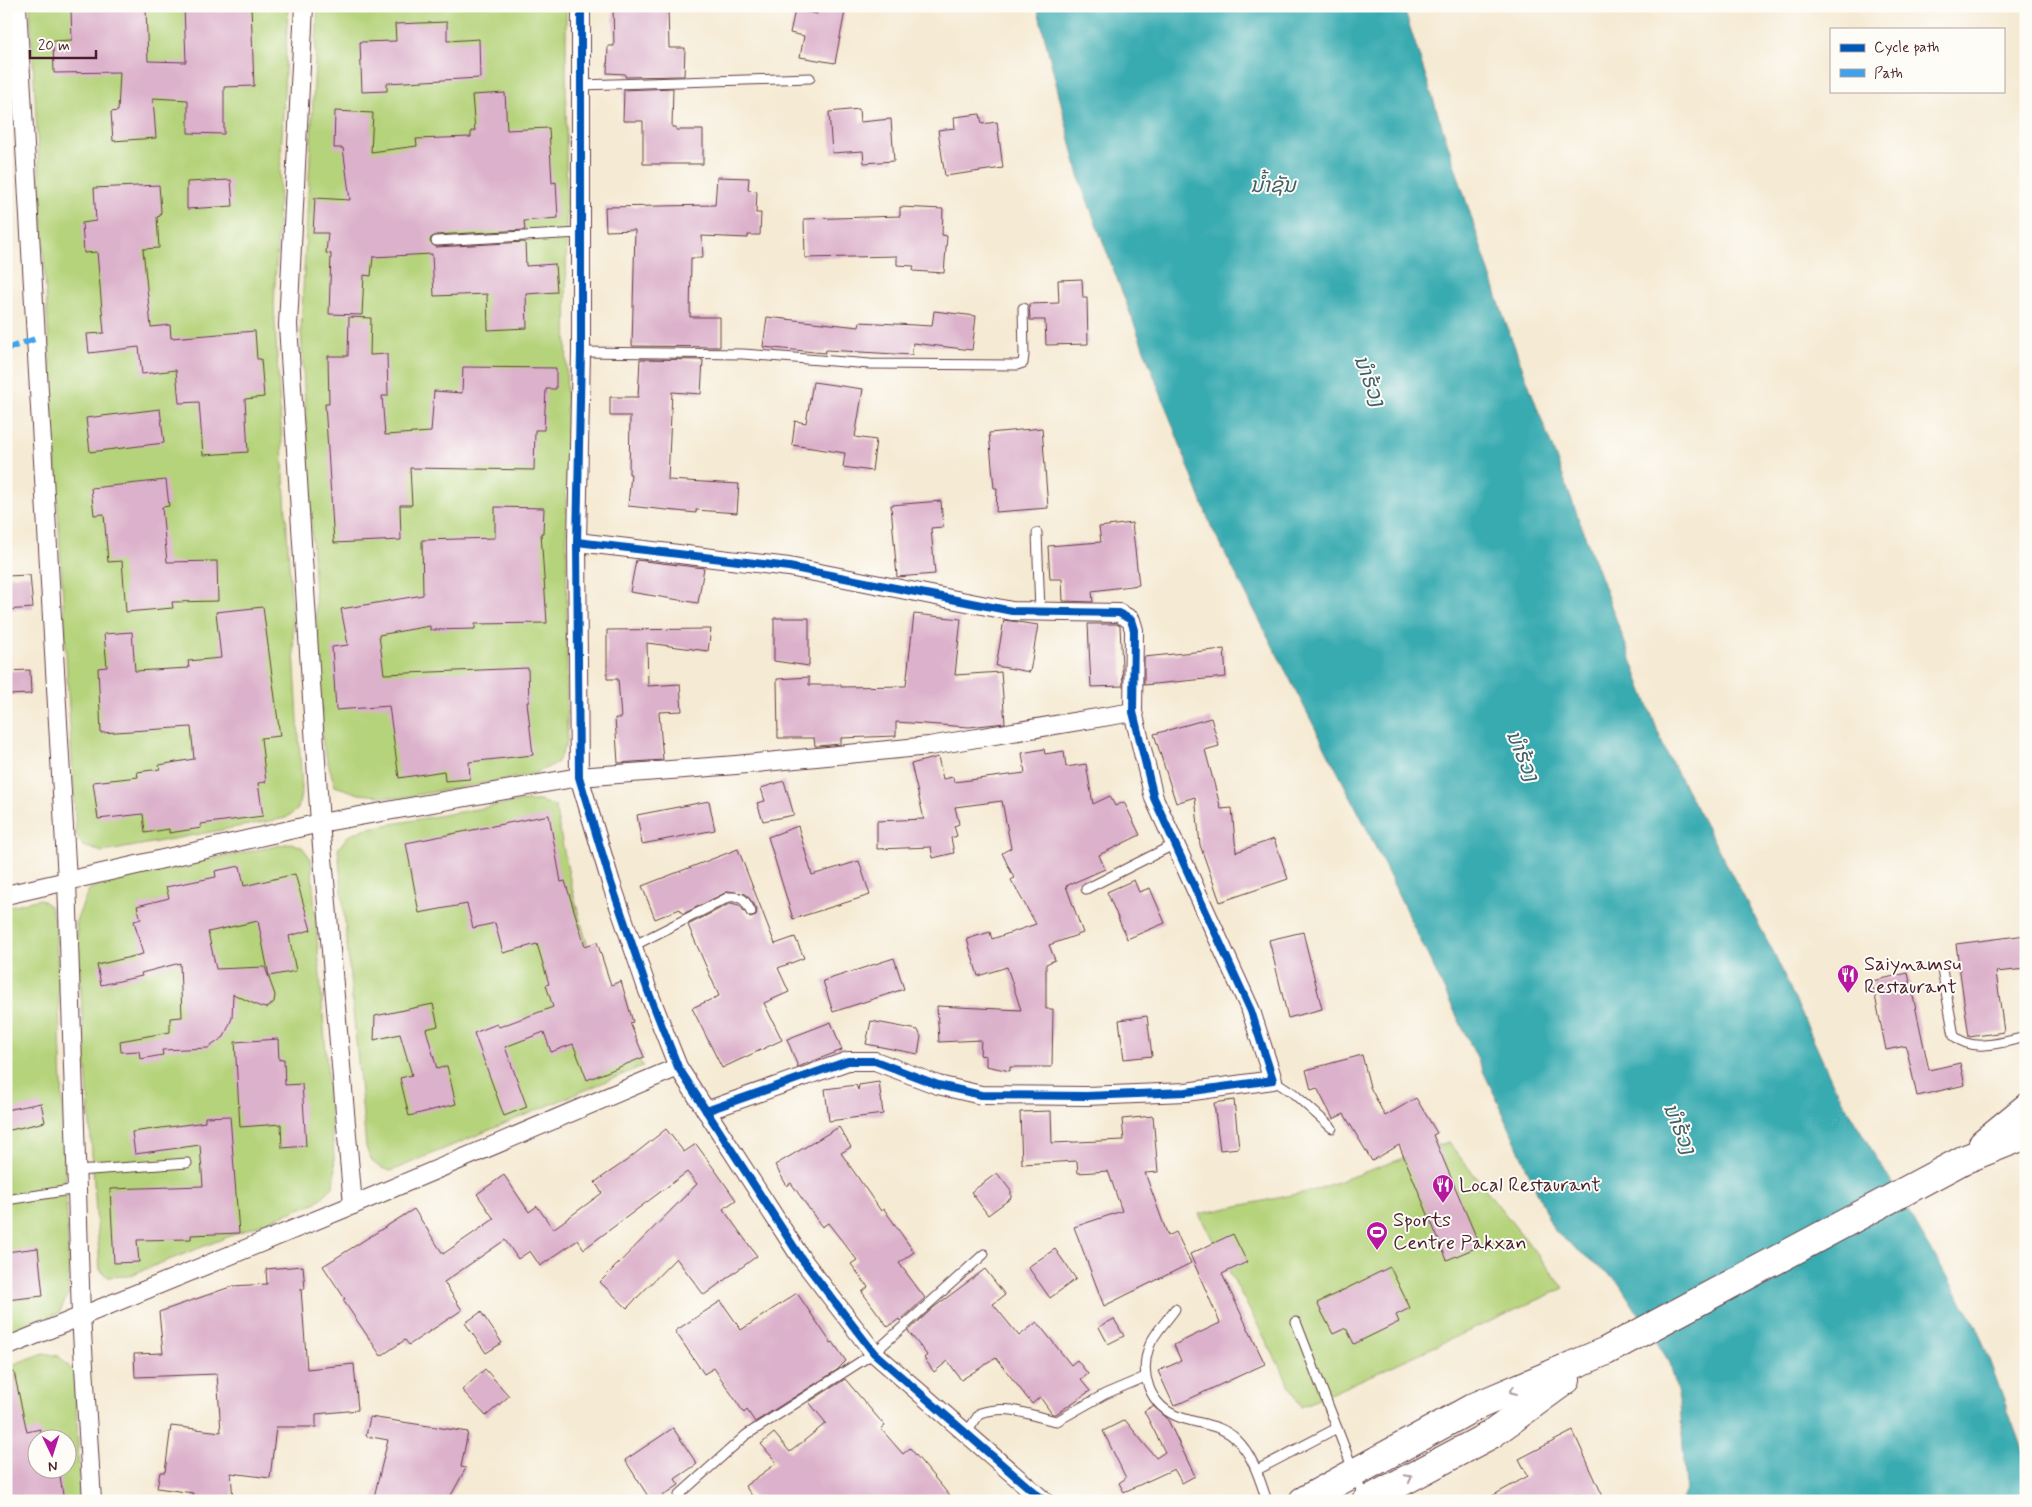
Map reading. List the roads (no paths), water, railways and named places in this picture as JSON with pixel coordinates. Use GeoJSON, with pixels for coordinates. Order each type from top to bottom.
{"type":"FeatureCollection","features":[{"type":"Feature","properties":{"kind":"highway"},"geometry":{"type":"LineString","coordinates":[[1963,1160],[2026,1108]]}},
{"type":"Feature","properties":{"kind":"highway"},"geometry":{"type":"LineString","coordinates":[[1302,1501],[1474,1407],[1606,1351],[1963,1160],[2026,1135]]}},
{"type":"Feature","properties":{"kind":"highway"},"geometry":{"type":"LineString","coordinates":[[1365,1501],[1492,1434],[1606,1351]]}},
{"type":"Feature","properties":{"kind":"street"},"geometry":{"type":"LineString","coordinates":[[17,6],[13,72],[67,880],[81,1315],[92,1501]]}},
{"type":"Feature","properties":{"kind":"street"},"geometry":{"type":"LineString","coordinates":[[304,6],[288,324],[320,822],[353,1205]]}},
{"type":"Feature","properties":{"kind":"street"},"geometry":{"type":"LineString","coordinates":[[581,6],[581,352],[577,542],[579,777],[648,991],[678,1066],[706,1111],[801,1258],[874,1353],[1044,1501]]}},
{"type":"Feature","properties":{"kind":"street"},"geometry":{"type":"LineString","coordinates":[[577,542],[789,567],[1012,611],[1119,613],[1131,620],[1134,630],[1133,712],[1154,798],[1251,1011],[1273,1080],[1186,1092],[1086,1096],[981,1095],[938,1085],[875,1061],[848,1060],[706,1111]]}},
{"type":"Feature","properties":{"kind":"street"},"geometry":{"type":"LineString","coordinates":[[6,895],[320,822],[579,777],[736,765],[929,746],[1133,712]]}},
{"type":"Feature","properties":{"kind":"street"},"geometry":{"type":"LineString","coordinates":[[6,1347],[353,1205],[678,1066]]}},
{"type":"Feature","properties":{"kind":"lane"},"geometry":{"type":"LineString","coordinates":[[580,85],[810,78]]}},
{"type":"Feature","properties":{"kind":"lane"},"geometry":{"type":"LineString","coordinates":[[436,241],[580,233]]}},
{"type":"Feature","properties":{"kind":"lane"},"geometry":{"type":"LineString","coordinates":[[581,352],[743,354],[870,364],[1017,365],[1023,363],[1024,356],[1023,308]]}},
{"type":"Feature","properties":{"kind":"lane"},"geometry":{"type":"LineString","coordinates":[[1037,533],[1040,611]]}},
{"type":"Feature","properties":{"kind":"lane"},"geometry":{"type":"LineString","coordinates":[[1086,889],[1176,844]]}},
{"type":"Feature","properties":{"kind":"lane"},"geometry":{"type":"LineString","coordinates":[[633,946],[729,897],[738,896],[745,899],[751,912]]}},
{"type":"Feature","properties":{"kind":"lane"},"geometry":{"type":"LineString","coordinates":[[1942,970],[1954,1036],[1962,1042],[1992,1045],[2026,1037]]}},
{"type":"Feature","properties":{"kind":"lane"},"geometry":{"type":"LineString","coordinates":[[1273,1080],[1293,1093],[1332,1128]]}},
{"type":"Feature","properties":{"kind":"lane"},"geometry":{"type":"LineString","coordinates":[[77,1171],[187,1163]]}},
{"type":"Feature","properties":{"kind":"lane"},"geometry":{"type":"LineString","coordinates":[[6,1200],[77,1189]]}},
{"type":"Feature","properties":{"kind":"lane"},"geometry":{"type":"LineString","coordinates":[[679,1495],[746,1435],[874,1353],[984,1254]]}},
{"type":"Feature","properties":{"kind":"lane"},"geometry":{"type":"LineString","coordinates":[[1174,1309],[1149,1347],[1145,1377],[1149,1391],[1162,1406],[1177,1416],[1217,1427],[1236,1439],[1257,1470],[1267,1501]]}},
{"type":"Feature","properties":{"kind":"lane"},"geometry":{"type":"LineString","coordinates":[[1296,1322],[1365,1501]]}},
{"type":"Feature","properties":{"kind":"lane"},"geometry":{"type":"LineString","coordinates":[[967,1432],[980,1413],[999,1408],[1014,1409],[1057,1421],[1105,1394],[1145,1377]]}},
{"type":"Feature","properties":{"kind":"lane"},"geometry":{"type":"LineString","coordinates":[[1257,1470],[1337,1428]]}},
{"type":"Feature","properties":{"kind":"water","name":"ນ້ຳຊັນ"},"geometry":{"type":"Polygon","coordinates":[[[1037,6],[1403,6],[1505,321],[1664,748],[1775,955],[1834,1086],[1977,1327],[2026,1460],[2026,1501],[1681,1501],[1686,1489],[1680,1404],[1670,1363],[1618,1282],[1554,1231],[1499,1104],[1363,821],[1211,526],[1081,184],[1037,6]]]}},
{"type":"Feature","properties":{"kind":"place","name":"Saiynamsu Restaurant"},"geometry":{"type":"Point","coordinates":[1848,994]}},
{"type":"Feature","properties":{"kind":"place","name":"Local Restaurant"},"geometry":{"type":"Point","coordinates":[1443,1204]}},
{"type":"Feature","properties":{"kind":"place","name":"Sports Centre Pakxan"},"geometry":{"type":"Point","coordinates":[1377,1251]}},
{"type":"Feature","properties":{"kind":"water label","name":"ນຳ້ຮວງ"},"geometry":{"type":"Point","coordinates":[1369,381]}},
{"type":"Feature","properties":{"kind":"water label","name":"ນຳ້ຮວງ"},"geometry":{"type":"Point","coordinates":[1522,756]}},
{"type":"Feature","properties":{"kind":"water label","name":"ນຳ້ຮວງ"},"geometry":{"type":"Point","coordinates":[1679,1129]}}]}
